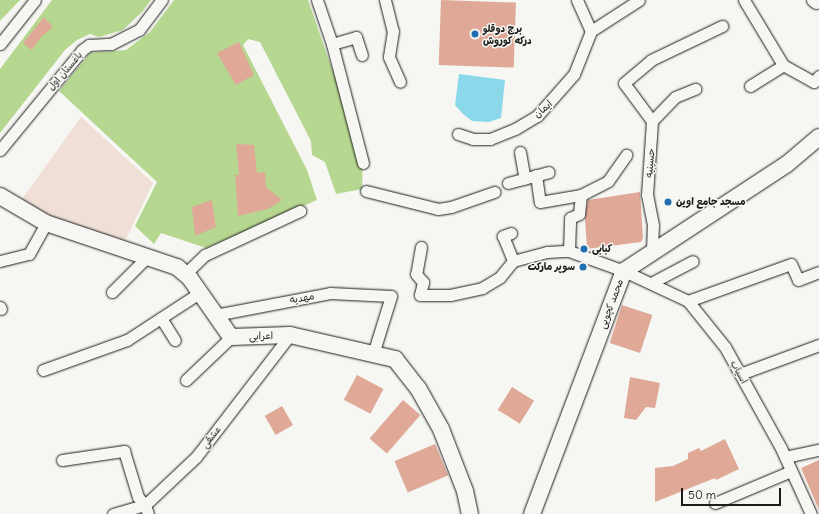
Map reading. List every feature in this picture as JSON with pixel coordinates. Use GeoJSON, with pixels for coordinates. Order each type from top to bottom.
{"type":"FeatureCollection","features":[{"type":"Feature","properties":{"kind":"street"},"geometry":{"type":"LineString","coordinates":[[0,44],[35,0]]}},
{"type":"Feature","properties":{"kind":"street","name":"باغستان اول"},"geometry":{"type":"LineString","coordinates":[[0,150],[82,50],[89,45],[117,42],[139,30],[162,0]]}},
{"type":"Feature","properties":{"kind":"street"},"geometry":{"type":"LineString","coordinates":[[317,0],[332,44],[363,163]]}},
{"type":"Feature","properties":{"kind":"street"},"geometry":{"type":"LineString","coordinates":[[385,0],[393,32],[389,57],[400,82]]}},
{"type":"Feature","properties":{"kind":"street"},"geometry":{"type":"LineString","coordinates":[[577,0],[591,31],[639,0]]}},
{"type":"Feature","properties":{"kind":"street"},"geometry":{"type":"LineString","coordinates":[[744,0],[783,65],[817,79]]}},
{"type":"Feature","properties":{"kind":"street"},"geometry":{"type":"LineString","coordinates":[[695,89],[675,97],[652,121],[624,83],[651,60],[722,26]]}},
{"type":"Feature","properties":{"kind":"street","name":"ایمان"},"geometry":{"type":"LineString","coordinates":[[458,134],[473,139],[490,138],[515,129],[537,116],[574,74],[591,31]]}},
{"type":"Feature","properties":{"kind":"street"},"geometry":{"type":"LineString","coordinates":[[332,44],[356,37],[362,55]]}},
{"type":"Feature","properties":{"kind":"street"},"geometry":{"type":"LineString","coordinates":[[750,86],[783,65]]}},
{"type":"Feature","properties":{"kind":"street","name":"حسینیه"},"geometry":{"type":"LineString","coordinates":[[652,121],[647,195],[653,225],[652,251]]}},
{"type":"Feature","properties":{"kind":"street","name":"محمد کچویی"},"geometry":{"type":"LineString","coordinates":[[532,514],[624,271],[652,251],[740,200],[819,137]]}},
{"type":"Feature","properties":{"kind":"street"},"geometry":{"type":"LineString","coordinates":[[520,152],[525,179]]}},
{"type":"Feature","properties":{"kind":"street"},"geometry":{"type":"LineString","coordinates":[[536,175],[540,202],[581,195],[608,181],[626,155]]}},
{"type":"Feature","properties":{"kind":"street"},"geometry":{"type":"LineString","coordinates":[[508,183],[549,172]]}},
{"type":"Feature","properties":{"kind":"street"},"geometry":{"type":"LineString","coordinates":[[366,191],[438,209],[451,208],[494,192]]}},
{"type":"Feature","properties":{"kind":"street"},"geometry":{"type":"LineString","coordinates":[[569,250],[570,218],[579,214],[581,195]]}},
{"type":"Feature","properties":{"kind":"street"},"geometry":{"type":"LineString","coordinates":[[0,196],[46,223],[177,267],[185,274],[231,337],[186,380]]}},
{"type":"Feature","properties":{"kind":"street"},"geometry":{"type":"LineString","coordinates":[[185,274],[205,255],[300,211]]}},
{"type":"Feature","properties":{"kind":"street"},"geometry":{"type":"LineString","coordinates":[[0,260],[29,254],[46,223]]}},
{"type":"Feature","properties":{"kind":"street"},"geometry":{"type":"LineString","coordinates":[[511,233],[503,236],[513,261]]}},
{"type":"Feature","properties":{"kind":"street"},"geometry":{"type":"LineString","coordinates":[[421,247],[416,274],[424,282],[420,295],[450,295],[482,288],[500,277],[513,261],[547,252],[569,250],[624,271]]}},
{"type":"Feature","properties":{"kind":"street"},"geometry":{"type":"LineString","coordinates":[[112,292],[147,257]]}},
{"type":"Feature","properties":{"kind":"street"},"geometry":{"type":"LineString","coordinates":[[651,283],[692,261]]}},
{"type":"Feature","properties":{"kind":"street"},"geometry":{"type":"LineString","coordinates":[[688,301],[791,264],[798,280],[819,272]]}},
{"type":"Feature","properties":{"kind":"street","name":"اسیاب"},"geometry":{"type":"LineString","coordinates":[[624,271],[688,301],[725,347],[785,457],[811,514]]}},
{"type":"Feature","properties":{"kind":"street"},"geometry":{"type":"LineString","coordinates":[[43,370],[127,340],[199,293]]}},
{"type":"Feature","properties":{"kind":"street","name":"مهدیه"},"geometry":{"type":"LineString","coordinates":[[215,315],[330,293],[391,296],[372,354]]}},
{"type":"Feature","properties":{"kind":"street"},"geometry":{"type":"LineString","coordinates":[[161,318],[175,340]]}},
{"type":"Feature","properties":{"kind":"street","name":"اعرابی"},"geometry":{"type":"LineString","coordinates":[[231,337],[290,335],[395,359],[418,388],[441,429],[465,491],[470,514]]}},
{"type":"Feature","properties":{"kind":"street","name":"عشقی"},"geometry":{"type":"LineString","coordinates":[[120,513],[146,509],[196,457],[290,335]]}},
{"type":"Feature","properties":{"kind":"street"},"geometry":{"type":"LineString","coordinates":[[740,374],[819,345]]}},
{"type":"Feature","properties":{"kind":"street"},"geometry":{"type":"LineString","coordinates":[[785,457],[819,450]]}},
{"type":"Feature","properties":{"kind":"street"},"geometry":{"type":"LineString","coordinates":[[62,460],[124,451],[138,497],[146,509]]}},
{"type":"Feature","properties":{"kind":"street"},"geometry":{"type":"LineString","coordinates":[[715,503],[791,471]]}},
{"type":"Feature","properties":{"kind":"shaded area"},"geometry":{"type":"Polygon","coordinates":[[[81,117],[153,183],[125,241],[47,216],[22,199],[81,117]]]}},
{"type":"Feature","properties":{"kind":"green space"},"geometry":{"type":"Polygon","coordinates":[[[0,0],[20,0],[0,21],[0,0]]]}},
{"type":"Feature","properties":{"kind":"green space"},"geometry":{"type":"Polygon","coordinates":[[[52,0],[151,0],[142,12],[123,30],[99,37],[90,34],[77,40],[65,50],[0,133],[0,69],[52,0]]]}},
{"type":"Feature","properties":{"kind":"green space"},"geometry":{"type":"Polygon","coordinates":[[[174,0],[308,0],[363,158],[362,189],[336,194],[325,162],[312,155],[311,141],[260,42],[248,39],[243,45],[307,170],[317,200],[206,248],[161,233],[154,244],[135,226],[157,182],[59,91],[90,53],[126,50],[150,32],[174,0]]]}},
{"type":"Feature","properties":{"kind":"water"},"geometry":{"type":"Polygon","coordinates":[[[459,74],[505,80],[501,118],[489,122],[472,121],[463,114],[455,105],[459,74]]]}},
{"type":"Feature","properties":{"kind":"building","name":"برج دوقلو درکه کوروش"},"geometry":{"type":"Polygon","coordinates":[[[441,0],[516,3],[514,68],[439,65],[441,0]]]}},
{"type":"Feature","properties":{"kind":"building"},"geometry":{"type":"Polygon","coordinates":[[[44,17],[53,27],[41,37],[32,50],[23,43],[44,17]]]}},
{"type":"Feature","properties":{"kind":"building"},"geometry":{"type":"Polygon","coordinates":[[[239,42],[254,75],[236,85],[217,53],[239,42]]]}},
{"type":"Feature","properties":{"kind":"building"},"geometry":{"type":"Polygon","coordinates":[[[236,144],[254,145],[257,173],[265,172],[266,187],[282,200],[268,209],[238,216],[235,175],[239,175],[236,144]]]}},
{"type":"Feature","properties":{"kind":"building"},"geometry":{"type":"Polygon","coordinates":[[[640,192],[643,238],[641,242],[587,249],[585,217],[588,200],[640,192]]]}},
{"type":"Feature","properties":{"kind":"building"},"geometry":{"type":"Polygon","coordinates":[[[212,200],[216,227],[195,236],[192,207],[212,200]]]}},
{"type":"Feature","properties":{"kind":"building"},"geometry":{"type":"Polygon","coordinates":[[[622,305],[652,315],[640,353],[610,343],[622,305]]]}},
{"type":"Feature","properties":{"kind":"building"},"geometry":{"type":"Polygon","coordinates":[[[357,375],[383,389],[370,414],[344,400],[357,375]]]}},
{"type":"Feature","properties":{"kind":"building"},"geometry":{"type":"Polygon","coordinates":[[[630,377],[660,383],[655,408],[646,407],[636,420],[624,418],[630,377]]]}},
{"type":"Feature","properties":{"kind":"building"},"geometry":{"type":"Polygon","coordinates":[[[512,387],[534,401],[520,424],[498,410],[512,387]]]}},
{"type":"Feature","properties":{"kind":"building"},"geometry":{"type":"Polygon","coordinates":[[[403,400],[420,415],[387,454],[370,438],[403,400]]]}},
{"type":"Feature","properties":{"kind":"building"},"geometry":{"type":"Polygon","coordinates":[[[282,406],[293,425],[276,435],[265,416],[282,406]]]}},
{"type":"Feature","properties":{"kind":"building"},"geometry":{"type":"Polygon","coordinates":[[[725,439],[739,469],[716,480],[715,478],[655,502],[655,468],[673,466],[688,459],[688,453],[699,448],[701,451],[725,439]]]}},
{"type":"Feature","properties":{"kind":"building"},"geometry":{"type":"Polygon","coordinates":[[[435,444],[448,475],[408,492],[394,461],[435,444]]]}},
{"type":"Feature","properties":{"kind":"building"},"geometry":{"type":"Polygon","coordinates":[[[819,460],[819,510],[801,468],[819,460]]]}},
{"type":"Feature","properties":{"kind":"place","name":"برج دوقلو درکه کوروش"},"geometry":{"type":"Point","coordinates":[475,34]}},
{"type":"Feature","properties":{"kind":"place","name":"مسجد جامع اوین"},"geometry":{"type":"Point","coordinates":[668,202]}},
{"type":"Feature","properties":{"kind":"place","name":"کبابی"},"geometry":{"type":"Point","coordinates":[584,249]}},
{"type":"Feature","properties":{"kind":"place","name":"سوپر مارکت"},"geometry":{"type":"Point","coordinates":[583,267]}}]}
